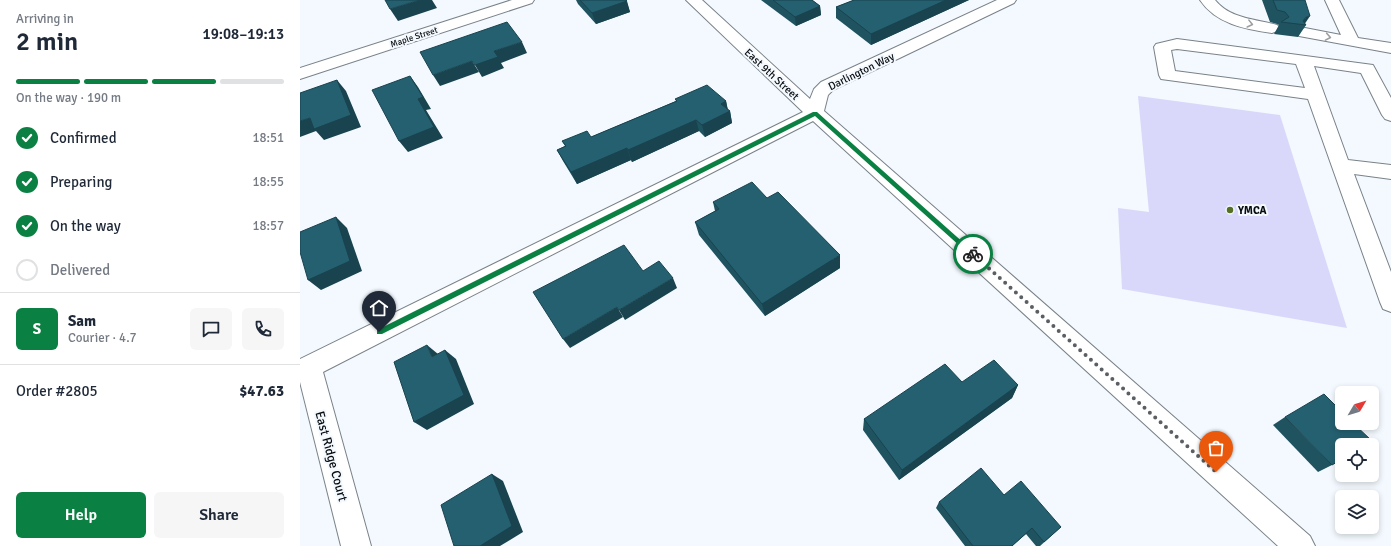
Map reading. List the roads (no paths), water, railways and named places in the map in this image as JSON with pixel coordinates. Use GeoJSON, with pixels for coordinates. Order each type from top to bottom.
{"type":"FeatureCollection","features":[{"type":"Feature","properties":{"kind":"street","name":"Maple Street"},"geometry":{"type":"LineString","coordinates":[[300,74],[527,0]]}},
{"type":"Feature","properties":{"kind":"street","name":"East 9th Street"},"geometry":{"type":"LineString","coordinates":[[693,0],[815,113],[1300,546]]}},
{"type":"Feature","properties":{"kind":"street","name":"Darlington Way"},"geometry":{"type":"LineString","coordinates":[[815,113],[820,93],[828,86],[1008,0]]}},
{"type":"Feature","properties":{"kind":"street"},"geometry":{"type":"LineString","coordinates":[[1207,0],[1210,4],[1230,18],[1272,28]]}},
{"type":"Feature","properties":{"kind":"street"},"geometry":{"type":"LineString","coordinates":[[1332,0],[1352,41]]}},
{"type":"Feature","properties":{"kind":"street"},"geometry":{"type":"LineString","coordinates":[[1305,33],[1391,48]]}},
{"type":"Feature","properties":{"kind":"street"},"geometry":{"type":"LineString","coordinates":[[1316,95],[1167,75],[1162,47],[1177,44],[1367,69],[1391,115]]}},
{"type":"Feature","properties":{"kind":"street"},"geometry":{"type":"LineString","coordinates":[[1303,60],[1391,302]]}},
{"type":"Feature","properties":{"kind":"street"},"geometry":{"type":"LineString","coordinates":[[304,369],[815,113]]}},
{"type":"Feature","properties":{"kind":"street"},"geometry":{"type":"LineString","coordinates":[[1341,166],[1391,172]]}},
{"type":"Feature","properties":{"kind":"street","name":"East Ridge Court"},"geometry":{"type":"LineString","coordinates":[[304,369],[356,546]]}},
{"type":"Feature","properties":{"kind":"place","name":"YMCA"},"geometry":{"type":"Point","coordinates":[1230,210]}}]}
